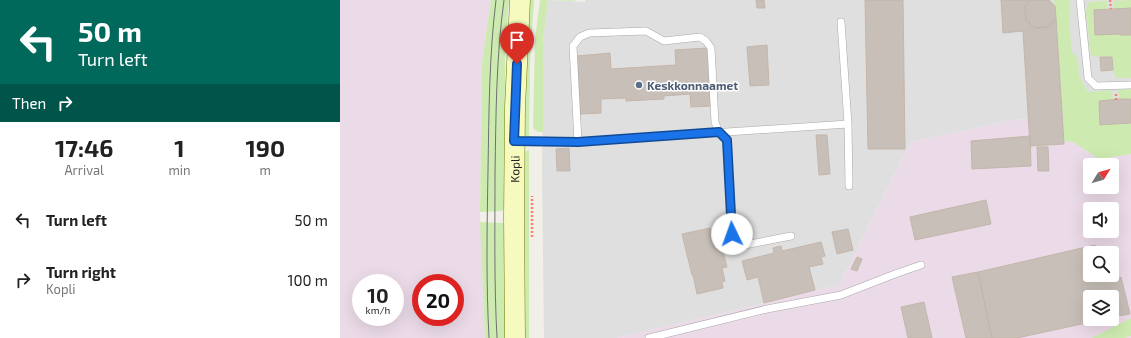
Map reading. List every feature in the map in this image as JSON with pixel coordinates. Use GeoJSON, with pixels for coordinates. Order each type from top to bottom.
{"type":"FeatureCollection","features":[{"type":"Feature","properties":{"kind":"street","name":"Kopli"},"geometry":{"type":"LineString","coordinates":[[515,338],[514,141],[520,0]]}},
{"type":"Feature","properties":{"kind":"lane"},"geometry":{"type":"LineString","coordinates":[[1081,0],[1088,78],[1096,86],[1131,85]]}},
{"type":"Feature","properties":{"kind":"lane"},"geometry":{"type":"LineString","coordinates":[[841,22],[848,124],[849,186]]}},
{"type":"Feature","properties":{"kind":"lane"},"geometry":{"type":"LineString","coordinates":[[578,142],[573,46],[580,37],[589,33],[646,31],[664,41],[700,37],[706,41],[711,48],[715,122],[719,132],[727,140],[732,234],[738,244],[745,245],[791,236]]}},
{"type":"Feature","properties":{"kind":"lane"},"geometry":{"type":"LineString","coordinates":[[514,141],[578,142],[848,124]]}},
{"type":"Feature","properties":{"kind":"lane"},"geometry":{"type":"LineString","coordinates":[[649,338],[766,310],[840,295],[921,265]]}},
{"type":"Feature","properties":{"kind":"path"},"geometry":{"type":"LineString","coordinates":[[1110,0],[1111,9]]}},
{"type":"Feature","properties":{"kind":"path"},"geometry":{"type":"LineString","coordinates":[[532,188],[532,244]]}},
{"type":"Feature","properties":{"kind":"shaded area"},"geometry":{"type":"Polygon","coordinates":[[[340,0],[491,0],[482,62],[480,212],[485,338],[340,338],[340,0]]]}},
{"type":"Feature","properties":{"kind":"shaded area"},"geometry":{"type":"Polygon","coordinates":[[[548,0],[585,2],[585,0],[1131,0],[1131,154],[1081,148],[1073,142],[1064,141],[1028,119],[1014,120],[911,142],[839,286],[815,290],[616,338],[544,338],[542,171],[543,40],[548,0]]]}},
{"type":"Feature","properties":{"kind":"shaded area"},"geometry":{"type":"Polygon","coordinates":[[[1028,119],[1064,141],[1073,142],[1097,158],[1083,158],[1083,194],[1119,194],[1119,158],[1105,158],[1131,154],[1131,338],[616,338],[815,290],[839,286],[911,142],[1014,120],[1028,119]]]}},
{"type":"Feature","properties":{"kind":"green space"},"geometry":{"type":"Polygon","coordinates":[[[491,0],[509,0],[505,45],[506,206],[502,211],[480,212],[482,62],[491,0]]]}},
{"type":"Feature","properties":{"kind":"green space"},"geometry":{"type":"Polygon","coordinates":[[[529,0],[534,0],[530,62],[529,137],[525,136],[522,131],[529,0]]]}},
{"type":"Feature","properties":{"kind":"green space"},"geometry":{"type":"Polygon","coordinates":[[[540,0],[548,0],[543,40],[543,132],[537,132],[533,128],[535,39],[540,0]]]}},
{"type":"Feature","properties":{"kind":"green space"},"geometry":{"type":"Polygon","coordinates":[[[548,0],[574,0],[576,1],[548,0]]]}},
{"type":"Feature","properties":{"kind":"green space"},"geometry":{"type":"Polygon","coordinates":[[[1054,0],[1069,0],[1071,51],[1078,59],[1079,76],[1088,92],[1112,90],[1113,100],[1099,101],[1100,124],[1131,123],[1131,154],[1097,158],[1073,142],[1064,141],[1054,0]]]}},
{"type":"Feature","properties":{"kind":"green space"},"geometry":{"type":"Polygon","coordinates":[[[1131,0],[1131,8],[1114,9],[1113,1],[1131,0]]]}},
{"type":"Feature","properties":{"kind":"green space"},"geometry":{"type":"Polygon","coordinates":[[[1107,1],[1107,9],[1094,10],[1095,35],[1131,35],[1131,78],[1116,78],[1113,70],[1112,57],[1091,56],[1086,13],[1087,6],[1090,2],[1107,1]]]}},
{"type":"Feature","properties":{"kind":"green space"},"geometry":{"type":"Polygon","coordinates":[[[1131,89],[1131,99],[1119,99],[1118,90],[1131,89]]]}},
{"type":"Feature","properties":{"kind":"green space"},"geometry":{"type":"Polygon","coordinates":[[[529,150],[529,338],[522,338],[523,154],[529,150]]]}},
{"type":"Feature","properties":{"kind":"green space"},"geometry":{"type":"Polygon","coordinates":[[[480,222],[503,223],[505,228],[503,230],[505,233],[505,338],[485,338],[480,222]]]}},
{"type":"Feature","properties":{"kind":"green space"},"geometry":{"type":"Polygon","coordinates":[[[1131,318],[1131,336],[1124,338],[1092,338],[1115,326],[1119,326],[1119,324],[1131,318]]]}},
{"type":"Feature","properties":{"kind":"building"},"geometry":{"type":"Polygon","coordinates":[[[756,0],[764,0],[765,8],[757,8],[756,0]]]}},
{"type":"Feature","properties":{"kind":"building"},"geometry":{"type":"Polygon","coordinates":[[[865,0],[903,0],[905,149],[868,149],[865,0]]]}},
{"type":"Feature","properties":{"kind":"building"},"geometry":{"type":"Polygon","coordinates":[[[1001,0],[1031,0],[1025,6],[1026,20],[1035,28],[1048,27],[1056,18],[1064,144],[1030,146],[1023,31],[1003,33],[1001,0]]]}},
{"type":"Feature","properties":{"kind":"building"},"geometry":{"type":"Polygon","coordinates":[[[1031,0],[1049,0],[1055,6],[1056,18],[1048,27],[1035,28],[1026,20],[1025,6],[1031,0]]]}},
{"type":"Feature","properties":{"kind":"building"},"geometry":{"type":"Polygon","coordinates":[[[1131,8],[1131,35],[1095,35],[1094,10],[1131,8]]]}},
{"type":"Feature","properties":{"kind":"building"},"geometry":{"type":"Polygon","coordinates":[[[767,45],[769,85],[750,86],[747,47],[767,45]]]}},
{"type":"Feature","properties":{"kind":"building"},"geometry":{"type":"Polygon","coordinates":[[[708,48],[712,106],[691,107],[690,94],[664,96],[664,99],[626,101],[626,98],[601,99],[601,113],[580,114],[577,56],[610,53],[611,69],[676,65],[675,50],[708,48]]]}},
{"type":"Feature","properties":{"kind":"building"},"geometry":{"type":"Polygon","coordinates":[[[1100,57],[1112,57],[1113,70],[1101,71],[1100,57]]]}},
{"type":"Feature","properties":{"kind":"building"},"geometry":{"type":"Polygon","coordinates":[[[1131,99],[1131,123],[1100,125],[1099,101],[1131,99]]]}},
{"type":"Feature","properties":{"kind":"building"},"geometry":{"type":"Polygon","coordinates":[[[816,135],[827,135],[830,174],[819,175],[816,135]]]}},
{"type":"Feature","properties":{"kind":"building"},"geometry":{"type":"Polygon","coordinates":[[[1030,136],[1031,166],[972,169],[971,141],[1030,136]]]}},
{"type":"Feature","properties":{"kind":"building"},"geometry":{"type":"Polygon","coordinates":[[[1037,147],[1048,147],[1049,171],[1038,171],[1037,147]]]}},
{"type":"Feature","properties":{"kind":"building"},"geometry":{"type":"Polygon","coordinates":[[[569,148],[570,171],[557,171],[556,149],[569,148]]]}},
{"type":"Feature","properties":{"kind":"building"},"geometry":{"type":"Polygon","coordinates":[[[986,200],[991,224],[915,240],[910,217],[986,200]]]}},
{"type":"Feature","properties":{"kind":"building"},"geometry":{"type":"Polygon","coordinates":[[[710,228],[715,249],[722,247],[727,267],[722,268],[725,281],[722,282],[723,288],[697,294],[682,234],[710,228]]]}},
{"type":"Feature","properties":{"kind":"building"},"geometry":{"type":"Polygon","coordinates":[[[848,229],[853,250],[837,254],[832,232],[848,229]]]}},
{"type":"Feature","properties":{"kind":"building"},"geometry":{"type":"Polygon","coordinates":[[[821,242],[825,256],[821,257],[823,264],[809,267],[815,290],[764,303],[758,277],[747,280],[742,261],[774,253],[773,248],[781,246],[782,251],[821,242]]]}},
{"type":"Feature","properties":{"kind":"building"},"geometry":{"type":"Polygon","coordinates":[[[1083,248],[1083,282],[1119,282],[1119,277],[1121,277],[1130,314],[1119,316],[1119,290],[1083,290],[1083,324],[1017,338],[992,338],[978,272],[1083,248]]]}},
{"type":"Feature","properties":{"kind":"building"},"geometry":{"type":"Polygon","coordinates":[[[857,257],[862,259],[857,271],[851,269],[857,257]]]}},
{"type":"Feature","properties":{"kind":"building"},"geometry":{"type":"Polygon","coordinates":[[[978,272],[992,338],[966,338],[952,277],[978,272]]]}},
{"type":"Feature","properties":{"kind":"building"},"geometry":{"type":"Polygon","coordinates":[[[924,302],[932,338],[908,338],[901,307],[924,302]]]}},
{"type":"Feature","properties":{"kind":"tram line"},"geometry":{"type":"LineString","coordinates":[[489,338],[487,296],[489,106],[496,0]]}},
{"type":"Feature","properties":{"kind":"tram line"},"geometry":{"type":"LineString","coordinates":[[497,338],[495,297],[495,173],[498,65],[504,0]]}},
{"type":"Feature","properties":{"kind":"place","name":"Keskkonnaamet"},"geometry":{"type":"Point","coordinates":[639,85]}},
{"type":"Feature","properties":{"kind":"route"},"geometry":{"type":"LineString","coordinates":[[517,64],[514,141],[578,142],[719,132],[727,140],[732,234]]}}]}
